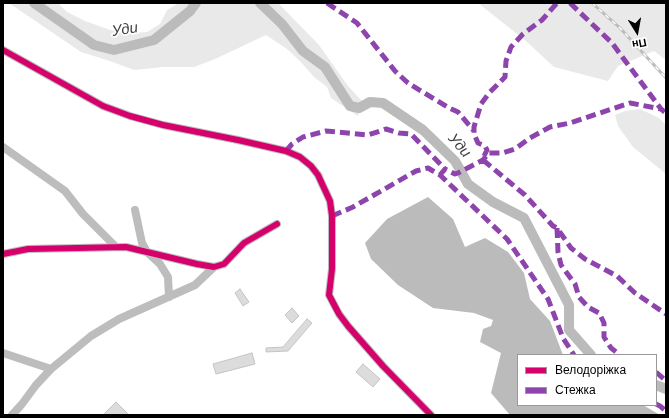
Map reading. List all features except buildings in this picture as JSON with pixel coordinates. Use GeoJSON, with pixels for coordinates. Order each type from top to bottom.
{"type":"FeatureCollection","features":[{"type":"Feature","properties":{"kind":"street"},"geometry":{"type":"LineString","coordinates":[[3,50],[110,109],[163,125],[238,140],[286,152],[300,157],[311,166],[318,175],[330,201],[332,216],[332,269],[329,294],[339,314],[348,326],[383,366],[431,415]]}},
{"type":"Feature","properties":{"kind":"street"},"geometry":{"type":"LineString","coordinates":[[3,147],[65,191],[83,214],[115,246]]}},
{"type":"Feature","properties":{"kind":"street"},"geometry":{"type":"LineString","coordinates":[[135,210],[142,243],[147,252],[160,264],[168,277],[169,297]]}},
{"type":"Feature","properties":{"kind":"street"},"geometry":{"type":"LineString","coordinates":[[3,254],[28,249],[115,246],[126,247],[214,267],[224,264],[244,243],[277,224]]}},
{"type":"Feature","properties":{"kind":"street"},"geometry":{"type":"LineString","coordinates":[[12,415],[36,385],[51,370],[91,336],[119,319],[195,285],[214,267]]}},
{"type":"Feature","properties":{"kind":"street"},"geometry":{"type":"LineString","coordinates":[[3,353],[51,370]]}},
{"type":"Feature","properties":{"kind":"shaded area"},"geometry":{"type":"Polygon","coordinates":[[[9,3],[58,3],[67,12],[85,21],[110,30],[131,33],[147,32],[160,24],[167,10],[179,3],[278,3],[319,45],[348,86],[362,101],[358,116],[331,98],[327,87],[314,77],[287,49],[266,35],[215,59],[194,67],[163,67],[134,70],[81,52],[9,3]]]}},
{"type":"Feature","properties":{"kind":"shaded area"},"geometry":{"type":"Polygon","coordinates":[[[478,3],[666,3],[666,60],[654,51],[618,66],[608,81],[554,67],[526,41],[478,3]]]}},
{"type":"Feature","properties":{"kind":"shaded area"},"geometry":{"type":"Polygon","coordinates":[[[640,109],[659,118],[666,125],[666,174],[633,147],[618,126],[615,115],[625,111],[640,109]]]}},
{"type":"Feature","properties":{"kind":"shaded area"},"geometry":{"type":"Polygon","coordinates":[[[428,197],[453,219],[465,247],[485,238],[508,252],[524,273],[530,299],[550,321],[563,354],[517,354],[517,406],[645,406],[660,415],[510,415],[491,393],[501,353],[480,342],[483,329],[491,326],[493,320],[474,313],[433,308],[398,285],[371,259],[365,243],[387,219],[428,197]]]}},
{"type":"Feature","properties":{"kind":"waterway","name":"Уди"},"geometry":{"type":"LineString","coordinates":[[34,3],[94,45],[114,50],[154,40],[190,11],[196,3]]}},
{"type":"Feature","properties":{"kind":"waterway","name":"Уди"},"geometry":{"type":"LineString","coordinates":[[260,3],[282,24],[303,51],[325,67],[350,106],[359,108],[370,102],[383,103],[423,130],[455,161],[468,184],[493,202],[524,218],[569,305],[569,330],[590,354]]}},
{"type":"Feature","properties":{"kind":"waterway","name":"Уди"},"geometry":{"type":"LineString","coordinates":[[657,385],[666,389]]}},
{"type":"Feature","properties":{"kind":"railway"},"geometry":{"type":"LineString","coordinates":[[592,3],[620,28],[666,78]]}},
{"type":"Feature","properties":{"kind":"marked path"},"geometry":{"type":"LineString","coordinates":[[327,3],[357,23],[395,71],[408,83],[458,112],[474,131]]}},
{"type":"Feature","properties":{"kind":"marked path"},"geometry":{"type":"LineString","coordinates":[[484,156],[487,150],[485,146],[478,143],[474,134],[474,127],[481,104],[489,93],[505,77],[506,61],[511,47],[523,34],[542,20],[557,3]]}},
{"type":"Feature","properties":{"kind":"marked path"},"geometry":{"type":"LineString","coordinates":[[570,3],[612,43],[661,109],[666,113]]}},
{"type":"Feature","properties":{"kind":"marked path"},"geometry":{"type":"LineString","coordinates":[[440,175],[445,169],[455,174],[458,173],[483,160],[489,153],[502,153],[515,149],[530,138],[550,127],[570,123],[630,103],[661,109]]}},
{"type":"Feature","properties":{"kind":"marked path"},"geometry":{"type":"LineString","coordinates":[[286,151],[292,144],[303,137],[326,131],[368,135],[386,129],[399,133],[411,134],[445,169]]}},
{"type":"Feature","properties":{"kind":"marked path"},"geometry":{"type":"LineString","coordinates":[[483,160],[525,195],[553,226],[557,228],[571,248],[585,259],[617,276],[635,293],[666,314]]}},
{"type":"Feature","properties":{"kind":"marked path"},"geometry":{"type":"LineString","coordinates":[[332,216],[353,207],[416,171],[428,168],[440,175],[507,239],[548,299],[563,338],[573,354]]}},
{"type":"Feature","properties":{"kind":"marked path"},"geometry":{"type":"LineString","coordinates":[[557,228],[558,252],[561,265],[575,284],[579,297],[588,307],[599,313],[604,323],[604,337],[611,348],[619,354]]}},
{"type":"Feature","properties":{"kind":"marked path"},"geometry":{"type":"LineString","coordinates":[[657,373],[666,381]]}},
{"type":"Feature","properties":{"kind":"marked path"},"geometry":{"type":"LineString","coordinates":[[657,404],[666,411]]}},
{"type":"Feature","properties":{"kind":"cycle path"},"geometry":{"type":"LineString","coordinates":[[3,50],[103,106],[130,116],[163,125],[286,151],[300,157],[311,166],[318,175],[330,201],[332,216],[332,269],[329,295],[339,314],[348,326],[383,366],[431,415]]}},
{"type":"Feature","properties":{"kind":"cycle path"},"geometry":{"type":"LineString","coordinates":[[3,254],[28,249],[126,247],[214,267],[224,264],[244,243],[277,224]]}}]}
